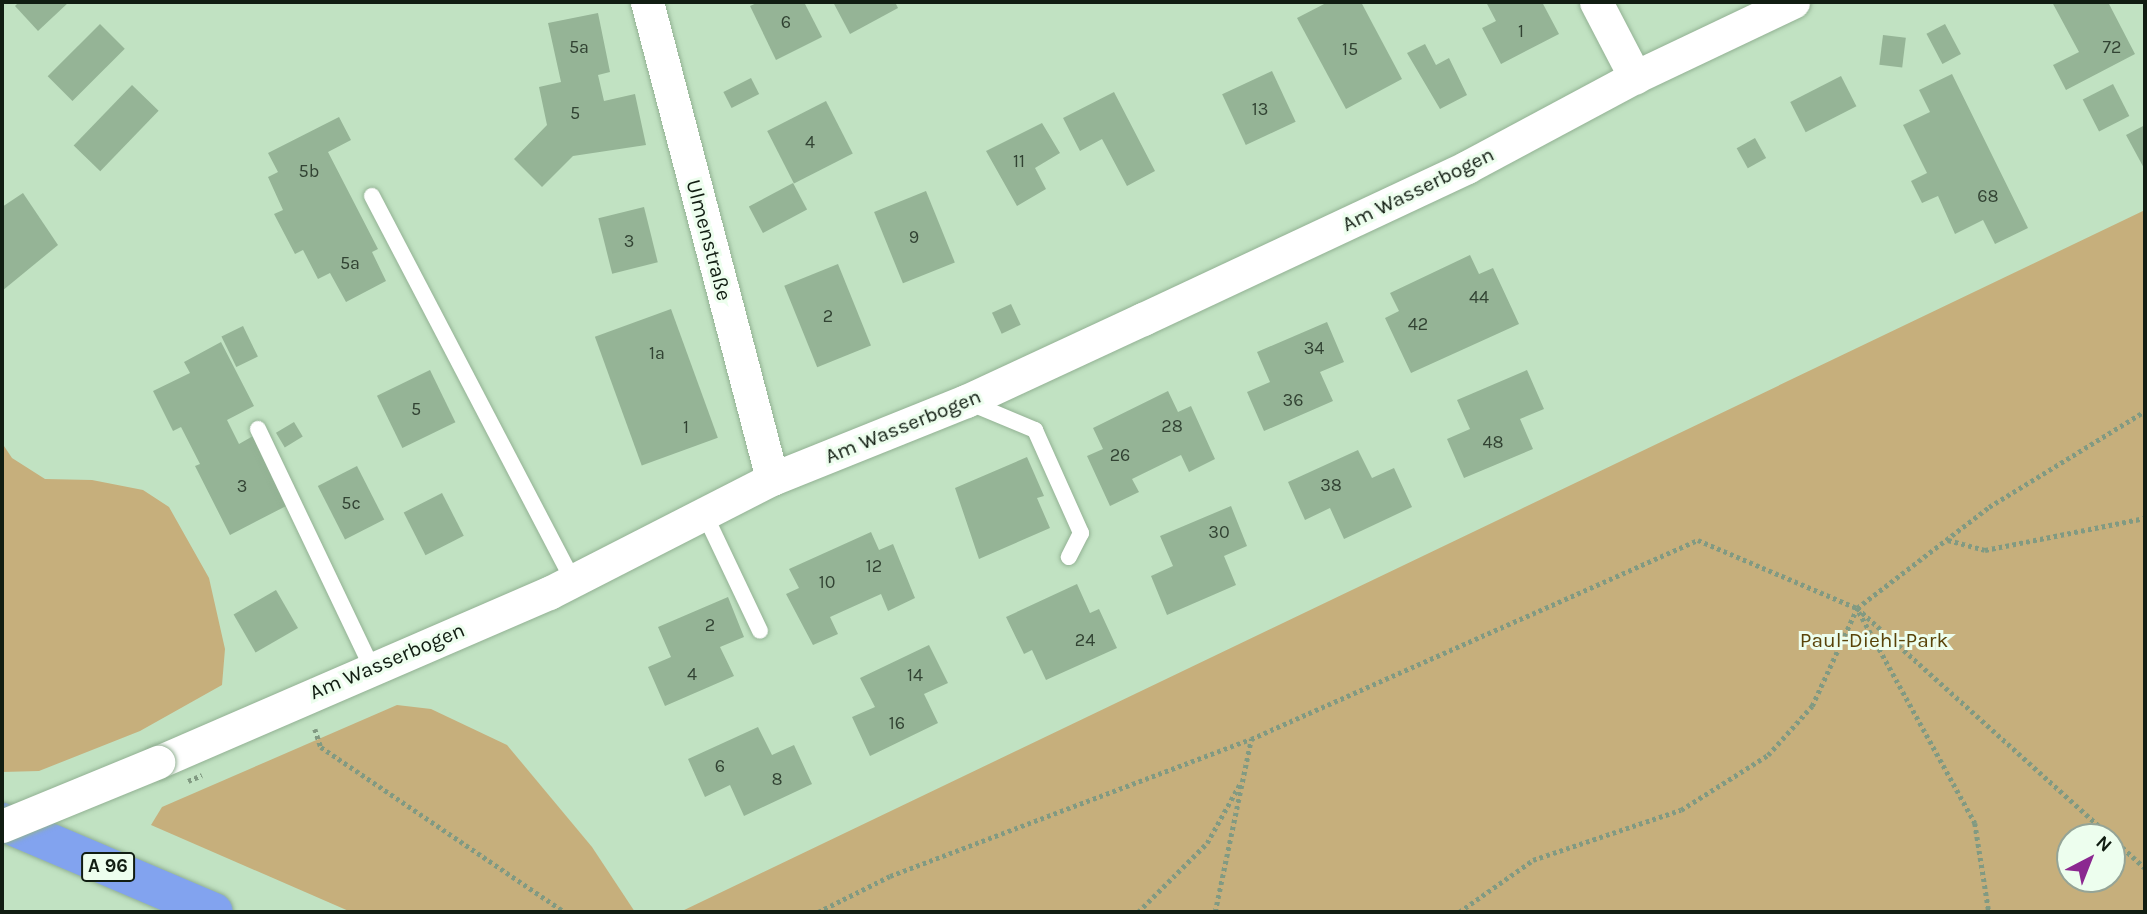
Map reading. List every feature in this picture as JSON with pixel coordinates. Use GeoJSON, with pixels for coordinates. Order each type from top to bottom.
{"type":"FeatureCollection","features":[{"type":"Feature","properties":{"kind":"highway","name":"A 96"},"geometry":{"type":"LineString","coordinates":[[2,824],[214,912]]}},
{"type":"Feature","properties":{"kind":"street","name":"Ulmenstraße"},"geometry":{"type":"LineString","coordinates":[[647,2],[772,479]]}},
{"type":"Feature","properties":{"kind":"street"},"geometry":{"type":"LineString","coordinates":[[1596,2],[1634,77]]}},
{"type":"Feature","properties":{"kind":"street","name":"Am Wasserbogen"},"geometry":{"type":"LineString","coordinates":[[2,824],[158,762],[304,696],[573,581],[772,479],[966,401],[1467,167],[1634,77],[1793,2]]}},
{"type":"Feature","properties":{"kind":"lane"},"geometry":{"type":"LineString","coordinates":[[372,196],[573,581]]}},
{"type":"Feature","properties":{"kind":"lane"},"geometry":{"type":"LineString","coordinates":[[966,401],[1035,430],[1082,533],[1069,557]]}},
{"type":"Feature","properties":{"kind":"lane"},"geometry":{"type":"LineString","coordinates":[[258,429],[372,667]]}},
{"type":"Feature","properties":{"kind":"lane"},"geometry":{"type":"LineString","coordinates":[[705,515],[760,631]]}},
{"type":"Feature","properties":{"kind":"path"},"geometry":{"type":"LineString","coordinates":[[1459,912],[1533,860],[1681,810],[1768,755],[1812,706],[1857,608],[1989,507],[2145,411]]}},
{"type":"Feature","properties":{"kind":"path"},"geometry":{"type":"LineString","coordinates":[[1947,540],[1985,550],[2145,519]]}},
{"type":"Feature","properties":{"kind":"path"},"geometry":{"type":"LineString","coordinates":[[818,912],[890,876],[1251,739],[1698,540],[1857,608],[2094,823]]}},
{"type":"Feature","properties":{"kind":"path"},"geometry":{"type":"LineString","coordinates":[[1857,608],[1975,822],[1989,912]]}},
{"type":"Feature","properties":{"kind":"path"},"geometry":{"type":"LineString","coordinates":[[304,696],[321,747],[565,912]]}},
{"type":"Feature","properties":{"kind":"path"},"geometry":{"type":"LineString","coordinates":[[1215,912],[1251,739]]}},
{"type":"Feature","properties":{"kind":"path"},"geometry":{"type":"LineString","coordinates":[[1138,912],[1207,843],[1244,777]]}},
{"type":"Feature","properties":{"kind":"path"},"geometry":{"type":"LineString","coordinates":[[2126,851],[2145,868]]}},
{"type":"Feature","properties":{"kind":"green space","name":"Paul-Diehl-Park"},"geometry":{"type":"Polygon","coordinates":[[[2145,210],[2145,912],[680,912],[2145,210]]]}},
{"type":"Feature","properties":{"kind":"green space"},"geometry":{"type":"Polygon","coordinates":[[[2,443],[12,458],[45,479],[92,480],[143,490],[169,507],[209,578],[225,649],[222,685],[140,731],[39,771],[2,772],[2,443]]]}},
{"type":"Feature","properties":{"kind":"green space"},"geometry":{"type":"Polygon","coordinates":[[[397,705],[431,709],[507,745],[592,847],[635,912],[351,912],[151,825],[162,807],[397,705]]]}},
{"type":"Feature","properties":{"kind":"building"},"geometry":{"type":"Polygon","coordinates":[[[19,2],[69,2],[38,31],[15,6],[19,2]]]}},
{"type":"Feature","properties":{"kind":"building"},"geometry":{"type":"Polygon","coordinates":[[[759,2],[804,2],[822,37],[776,60],[750,6],[759,2]]]}},
{"type":"Feature","properties":{"kind":"building"},"geometry":{"type":"Polygon","coordinates":[[[833,2],[895,2],[898,8],[850,34],[833,2]]]}},
{"type":"Feature","properties":{"kind":"building"},"geometry":{"type":"Polygon","coordinates":[[[1328,2],[1361,2],[1402,79],[1346,109],[1297,18],[1328,2]]]}},
{"type":"Feature","properties":{"kind":"building"},"geometry":{"type":"Polygon","coordinates":[[[1486,2],[1542,2],[1559,34],[1501,64],[1482,28],[1496,21],[1486,2]]]}},
{"type":"Feature","properties":{"kind":"building"},"geometry":{"type":"Polygon","coordinates":[[[2052,2],[2108,2],[2135,54],[2066,90],[2053,65],[2079,52],[2052,2]]]}},
{"type":"Feature","properties":{"kind":"building"},"geometry":{"type":"Polygon","coordinates":[[[598,13],[610,72],[598,75],[604,101],[635,94],[646,145],[573,156],[542,187],[514,159],[547,125],[539,87],[561,82],[548,23],[598,13]]]}},
{"type":"Feature","properties":{"kind":"building"},"geometry":{"type":"Polygon","coordinates":[[[100,24],[125,49],[72,101],[48,76],[100,24]]]}},
{"type":"Feature","properties":{"kind":"building"},"geometry":{"type":"Polygon","coordinates":[[[1945,24],[1961,54],[1942,64],[1926,34],[1945,24]]]}},
{"type":"Feature","properties":{"kind":"building"},"geometry":{"type":"Polygon","coordinates":[[[1883,35],[1906,38],[1902,68],[1879,65],[1883,35]]]}},
{"type":"Feature","properties":{"kind":"building"},"geometry":{"type":"Polygon","coordinates":[[[1425,44],[1436,65],[1449,58],[1467,95],[1440,109],[1407,53],[1425,44]]]}},
{"type":"Feature","properties":{"kind":"building"},"geometry":{"type":"Polygon","coordinates":[[[1272,71],[1296,122],[1246,145],[1222,94],[1272,71]]]}},
{"type":"Feature","properties":{"kind":"building"},"geometry":{"type":"Polygon","coordinates":[[[1952,74],[2028,228],[1995,244],[1983,220],[1955,234],[1938,196],[1922,203],[1911,181],[1927,173],[1903,125],[1930,112],[1919,90],[1952,74]]]}},
{"type":"Feature","properties":{"kind":"building"},"geometry":{"type":"Polygon","coordinates":[[[1841,76],[1856,106],[1806,132],[1790,102],[1841,76]]]}},
{"type":"Feature","properties":{"kind":"building"},"geometry":{"type":"Polygon","coordinates":[[[751,78],[759,94],[732,108],[723,92],[751,78]]]}},
{"type":"Feature","properties":{"kind":"building"},"geometry":{"type":"Polygon","coordinates":[[[2113,84],[2129,116],[2099,132],[2083,99],[2113,84]]]}},
{"type":"Feature","properties":{"kind":"building"},"geometry":{"type":"Polygon","coordinates":[[[132,85],[159,111],[100,171],[74,145],[132,85]]]}},
{"type":"Feature","properties":{"kind":"building"},"geometry":{"type":"Polygon","coordinates":[[[1114,92],[1155,171],[1127,186],[1102,139],[1080,151],[1063,118],[1114,92]]]}},
{"type":"Feature","properties":{"kind":"building"},"geometry":{"type":"Polygon","coordinates":[[[826,101],[853,154],[794,184],[767,131],[826,101]]]}},
{"type":"Feature","properties":{"kind":"building"},"geometry":{"type":"Polygon","coordinates":[[[339,117],[351,140],[328,152],[378,249],[372,252],[386,281],[346,302],[330,273],[318,279],[303,250],[295,254],[274,214],[283,210],[268,177],[278,172],[268,153],[339,117]]]}},
{"type":"Feature","properties":{"kind":"building"},"geometry":{"type":"Polygon","coordinates":[[[1042,123],[1060,153],[1035,168],[1046,189],[1017,206],[986,151],[1042,123]]]}},
{"type":"Feature","properties":{"kind":"building"},"geometry":{"type":"Polygon","coordinates":[[[2145,125],[2145,170],[2126,135],[2145,125]]]}},
{"type":"Feature","properties":{"kind":"building"},"geometry":{"type":"Polygon","coordinates":[[[1755,138],[1766,158],[1748,168],[1737,148],[1755,138]]]}},
{"type":"Feature","properties":{"kind":"building"},"geometry":{"type":"Polygon","coordinates":[[[793,183],[807,209],[763,233],[749,206],[793,183]]]}},
{"type":"Feature","properties":{"kind":"building"},"geometry":{"type":"Polygon","coordinates":[[[926,191],[955,262],[903,283],[874,212],[926,191]]]}},
{"type":"Feature","properties":{"kind":"building"},"geometry":{"type":"Polygon","coordinates":[[[23,193],[58,245],[2,291],[2,207],[23,193]]]}},
{"type":"Feature","properties":{"kind":"building"},"geometry":{"type":"Polygon","coordinates":[[[644,207],[658,262],[612,274],[598,218],[644,207]]]}},
{"type":"Feature","properties":{"kind":"building"},"geometry":{"type":"Polygon","coordinates":[[[1470,255],[1479,274],[1493,268],[1519,324],[1411,373],[1385,318],[1399,311],[1390,293],[1470,255]]]}},
{"type":"Feature","properties":{"kind":"building"},"geometry":{"type":"Polygon","coordinates":[[[838,264],[871,346],[817,367],[784,286],[838,264]]]}},
{"type":"Feature","properties":{"kind":"building"},"geometry":{"type":"Polygon","coordinates":[[[1011,304],[1021,325],[1002,334],[992,313],[1011,304]]]}},
{"type":"Feature","properties":{"kind":"building"},"geometry":{"type":"Polygon","coordinates":[[[671,309],[718,438],[642,465],[595,337],[671,309]]]}},
{"type":"Feature","properties":{"kind":"building"},"geometry":{"type":"Polygon","coordinates":[[[1327,322],[1344,362],[1320,372],[1333,401],[1264,431],[1247,392],[1270,382],[1257,352],[1327,322]]]}},
{"type":"Feature","properties":{"kind":"building"},"geometry":{"type":"Polygon","coordinates":[[[243,326],[258,357],[236,367],[221,337],[243,326]]]}},
{"type":"Feature","properties":{"kind":"building"},"geometry":{"type":"Polygon","coordinates":[[[221,342],[254,406],[227,420],[239,444],[253,436],[288,505],[230,535],[195,466],[200,464],[181,427],[173,431],[153,391],[190,373],[184,362],[221,342]]]}},
{"type":"Feature","properties":{"kind":"building"},"geometry":{"type":"Polygon","coordinates":[[[430,370],[455,422],[402,448],[377,396],[430,370]]]}},
{"type":"Feature","properties":{"kind":"building"},"geometry":{"type":"Polygon","coordinates":[[[1527,370],[1544,409],[1520,419],[1533,449],[1464,478],[1447,439],[1470,429],[1457,400],[1527,370]]]}},
{"type":"Feature","properties":{"kind":"building"},"geometry":{"type":"Polygon","coordinates":[[[1168,391],[1178,412],[1191,406],[1215,459],[1189,472],[1181,455],[1132,479],[1139,492],[1110,506],[1087,456],[1103,449],[1093,428],[1168,391]]]}},
{"type":"Feature","properties":{"kind":"building"},"geometry":{"type":"Polygon","coordinates":[[[294,422],[303,437],[285,447],[276,433],[294,422]]]}},
{"type":"Feature","properties":{"kind":"building"},"geometry":{"type":"Polygon","coordinates":[[[1358,450],[1372,478],[1394,468],[1412,507],[1344,539],[1330,508],[1305,520],[1288,482],[1358,450]]]}},
{"type":"Feature","properties":{"kind":"building"},"geometry":{"type":"Polygon","coordinates":[[[1027,457],[1044,496],[1037,498],[1050,528],[979,559],[955,488],[1027,457]]]}},
{"type":"Feature","properties":{"kind":"building"},"geometry":{"type":"Polygon","coordinates":[[[357,466],[384,519],[345,539],[318,486],[357,466]]]}},
{"type":"Feature","properties":{"kind":"building"},"geometry":{"type":"Polygon","coordinates":[[[442,493],[464,536],[425,555],[404,513],[442,493]]]}},
{"type":"Feature","properties":{"kind":"building"},"geometry":{"type":"Polygon","coordinates":[[[1231,506],[1247,546],[1224,556],[1236,585],[1167,615],[1151,576],[1173,566],[1160,536],[1231,506]]]}},
{"type":"Feature","properties":{"kind":"building"},"geometry":{"type":"Polygon","coordinates":[[[871,532],[879,550],[893,544],[915,598],[888,611],[881,594],[830,617],[838,634],[813,645],[786,594],[799,588],[789,569],[871,532]]]}},
{"type":"Feature","properties":{"kind":"building"},"geometry":{"type":"Polygon","coordinates":[[[1077,584],[1090,613],[1099,609],[1117,648],[1046,680],[1032,650],[1024,654],[1006,617],[1077,584]]]}},
{"type":"Feature","properties":{"kind":"building"},"geometry":{"type":"Polygon","coordinates":[[[276,590],[298,628],[256,653],[234,614],[276,590]]]}},
{"type":"Feature","properties":{"kind":"building"},"geometry":{"type":"Polygon","coordinates":[[[728,597],[744,637],[720,647],[734,676],[665,706],[648,667],[671,657],[658,627],[728,597]]]}},
{"type":"Feature","properties":{"kind":"building"},"geometry":{"type":"Polygon","coordinates":[[[929,645],[948,683],[924,694],[938,723],[870,756],[852,717],[875,707],[860,678],[929,645]]]}},
{"type":"Feature","properties":{"kind":"building"},"geometry":{"type":"Polygon","coordinates":[[[758,727],[772,755],[794,745],[812,784],[744,816],[730,785],[705,797],[688,759],[758,727]]]}}]}
